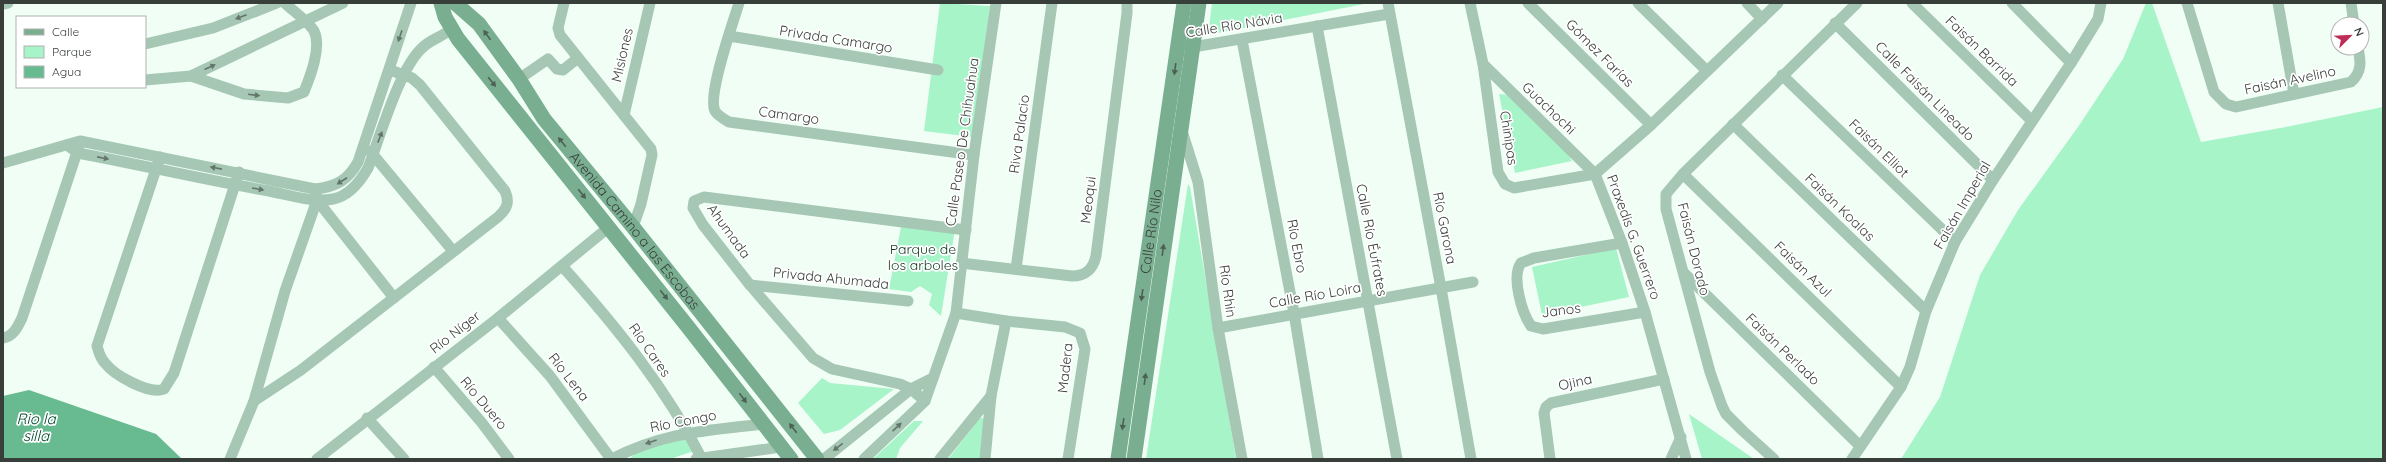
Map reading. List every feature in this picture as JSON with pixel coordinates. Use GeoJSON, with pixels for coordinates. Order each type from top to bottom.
{"type":"FeatureCollection","features":[{"type":"Feature","properties":{"kind":"street"},"geometry":{"type":"LineString","coordinates":[[3,4],[8,3]]}},
{"type":"Feature","properties":{"kind":"street"},"geometry":{"type":"LineString","coordinates":[[146,44],[213,28],[278,3]]}},
{"type":"Feature","properties":{"kind":"street"},"geometry":{"type":"LineString","coordinates":[[190,76],[244,94],[288,98],[304,92],[313,70],[317,39],[314,30],[285,3]]}},
{"type":"Feature","properties":{"kind":"street"},"geometry":{"type":"LineString","coordinates":[[146,80],[190,76],[305,23],[343,3]]}},
{"type":"Feature","properties":{"kind":"street"},"geometry":{"type":"LineString","coordinates":[[67,145],[78,153],[236,185],[316,195],[344,181],[352,173],[358,162],[390,70],[411,3]]}},
{"type":"Feature","properties":{"kind":"street","name":"Avenida Camino a las Escobas"},"geometry":{"type":"LineString","coordinates":[[441,3],[441,8],[451,29],[791,459]]}},
{"type":"Feature","properties":{"kind":"street","name":"Avenida Camino a las Escobas"},"geometry":{"type":"LineString","coordinates":[[455,3],[479,24],[519,79],[544,119],[634,227],[817,459]]}},
{"type":"Feature","properties":{"kind":"street"},"geometry":{"type":"LineString","coordinates":[[564,3],[558,28],[560,35],[651,149],[652,155],[642,204],[634,227]]}},
{"type":"Feature","properties":{"kind":"street","name":"Misiones"},"geometry":{"type":"LineString","coordinates":[[624,115],[650,3]]}},
{"type":"Feature","properties":{"kind":"street","name":"Camargo"},"geometry":{"type":"LineString","coordinates":[[739,3],[713,92],[712,102],[715,111],[720,118],[729,122],[974,155]]}},
{"type":"Feature","properties":{"kind":"street","name":"Calle Paseo De Chihuahua"},"geometry":{"type":"LineString","coordinates":[[864,459],[925,401],[956,313],[974,155],[996,3]]}},
{"type":"Feature","properties":{"kind":"street","name":"Riva Palacio"},"geometry":{"type":"LineString","coordinates":[[1016,269],[1052,3]]}},
{"type":"Feature","properties":{"kind":"street","name":"Meoqui"},"geometry":{"type":"LineString","coordinates":[[962,263],[1078,276],[1087,272],[1094,262],[1127,3]]}},
{"type":"Feature","properties":{"kind":"street","name":"Calle Río Nilo"},"geometry":{"type":"LineString","coordinates":[[1118,459],[1184,3]]}},
{"type":"Feature","properties":{"kind":"street","name":"Calle Río Nilo"},"geometry":{"type":"LineString","coordinates":[[1134,459],[1199,3]]}},
{"type":"Feature","properties":{"kind":"street","name":"Chinipas"},"geometry":{"type":"LineString","coordinates":[[1470,3],[1483,64],[1496,162],[1505,184],[1509,187],[1522,188],[1595,174]]}},
{"type":"Feature","properties":{"kind":"street","name":"Gómez Farías"},"geometry":{"type":"LineString","coordinates":[[1528,3],[1651,125]]}},
{"type":"Feature","properties":{"kind":"street"},"geometry":{"type":"LineString","coordinates":[[1638,3],[1707,71]]}},
{"type":"Feature","properties":{"kind":"street"},"geometry":{"type":"LineString","coordinates":[[1747,3],[1762,19]]}},
{"type":"Feature","properties":{"kind":"street","name":"Praxedis G. Guerrero"},"geometry":{"type":"LineString","coordinates":[[1682,458],[1680,437],[1645,312],[1622,242],[1595,174],[1651,125],[1778,3]]}},
{"type":"Feature","properties":{"kind":"street","name":"Faisán Dorado"},"geometry":{"type":"LineString","coordinates":[[1774,459],[1738,427],[1726,414],[1722,406],[1710,372],[1665,201],[1670,187],[1782,75],[1857,3]]}},
{"type":"Feature","properties":{"kind":"street","name":"Faisán Barrida"},"geometry":{"type":"LineString","coordinates":[[1912,3],[2032,121]]}},
{"type":"Feature","properties":{"kind":"street"},"geometry":{"type":"LineString","coordinates":[[2012,3],[2072,63]]}},
{"type":"Feature","properties":{"kind":"street","name":"Faisán Imperial"},"geometry":{"type":"LineString","coordinates":[[1852,459],[1901,386],[1910,367],[1926,311],[1955,242],[1993,180],[2072,63],[2098,19],[2100,3]]}},
{"type":"Feature","properties":{"kind":"street","name":"Faisán Avelino"},"geometry":{"type":"LineString","coordinates":[[2187,3],[2214,92],[2226,104],[2236,107],[2351,82],[2358,76],[2360,68],[2359,56]]}},
{"type":"Feature","properties":{"kind":"street"},"geometry":{"type":"LineString","coordinates":[[2278,3],[2294,94]]}},
{"type":"Feature","properties":{"kind":"street"},"geometry":{"type":"LineString","coordinates":[[2351,3],[2353,16]]}},
{"type":"Feature","properties":{"kind":"street","name":"Calle Río Návia"},"geometry":{"type":"LineString","coordinates":[[1177,50],[1317,26],[1388,8]]}},
{"type":"Feature","properties":{"kind":"street","name":"Río Garona"},"geometry":{"type":"LineString","coordinates":[[1388,8],[1441,288],[1471,459]]}},
{"type":"Feature","properties":{"kind":"street","name":"Calle Faisán Lineado"},"geometry":{"type":"LineString","coordinates":[[1835,23],[1993,180]]}},
{"type":"Feature","properties":{"kind":"street","name":"Calle Río Éufrates"},"geometry":{"type":"LineString","coordinates":[[1317,26],[1397,459]]}},
{"type":"Feature","properties":{"kind":"street"},"geometry":{"type":"LineString","coordinates":[[3,163],[80,141],[239,172],[333,200],[348,192],[360,182],[373,154],[404,74],[422,48],[430,41],[441,38],[451,29]]}},
{"type":"Feature","properties":{"kind":"street","name":"Privada Camargo"},"geometry":{"type":"LineString","coordinates":[[730,36],[938,70]]}},
{"type":"Feature","properties":{"kind":"street","name":"Río Ebro"},"geometry":{"type":"LineString","coordinates":[[1242,40],[1294,313],[1318,459]]}},
{"type":"Feature","properties":{"kind":"street"},"geometry":{"type":"LineString","coordinates":[[519,79],[543,60],[548,59],[557,68],[563,70],[578,58]]}},
{"type":"Feature","properties":{"kind":"street","name":"Guachochi"},"geometry":{"type":"LineString","coordinates":[[1483,64],[1595,174]]}},
{"type":"Feature","properties":{"kind":"street"},"geometry":{"type":"LineString","coordinates":[[254,401],[301,370],[504,212],[508,202],[508,196],[501,185],[420,85],[404,74],[390,70]]}},
{"type":"Feature","properties":{"kind":"street","name":"Faisán Elliot"},"geometry":{"type":"LineString","coordinates":[[1782,75],[1955,242]]}},
{"type":"Feature","properties":{"kind":"street","name":"Faisán Koalas"},"geometry":{"type":"LineString","coordinates":[[1733,124],[1926,311]]}},
{"type":"Feature","properties":{"kind":"street","name":"Río Rhin"},"geometry":{"type":"LineString","coordinates":[[1181,129],[1198,182],[1218,328],[1242,459]]}},
{"type":"Feature","properties":{"kind":"street"},"geometry":{"type":"LineString","coordinates":[[3,338],[8,337],[17,329],[22,318],[78,153],[80,141]]}},
{"type":"Feature","properties":{"kind":"street"},"geometry":{"type":"LineString","coordinates":[[364,144],[453,251]]}},
{"type":"Feature","properties":{"kind":"street"},"geometry":{"type":"LineString","coordinates":[[160,157],[97,346],[99,355],[112,370],[153,391],[164,389],[174,373],[239,172]]}},
{"type":"Feature","properties":{"kind":"street","name":"Faisán Azul"},"geometry":{"type":"LineString","coordinates":[[1683,174],[1901,386]]}},
{"type":"Feature","properties":{"kind":"street"},"geometry":{"type":"LineString","coordinates":[[316,195],[394,298]]}},
{"type":"Feature","properties":{"kind":"street"},"geometry":{"type":"LineString","coordinates":[[230,459],[254,401],[285,291],[316,195]]}},
{"type":"Feature","properties":{"kind":"street","name":"Ahumada"},"geometry":{"type":"LineString","coordinates":[[925,401],[911,389],[893,382],[832,369],[813,358],[750,285],[695,213],[693,204],[696,198],[704,197],[966,230]]}},
{"type":"Feature","properties":{"kind":"street","name":"Río Níger"},"geometry":{"type":"LineString","coordinates":[[317,459],[367,418],[498,318],[609,227]]}},
{"type":"Feature","properties":{"kind":"street","name":"Janos"},"geometry":{"type":"LineString","coordinates":[[1622,242],[1534,258],[1521,264],[1517,274],[1523,311],[1531,326],[1543,329],[1645,312]]}},
{"type":"Feature","properties":{"kind":"street","name":"Río Cares"},"geometry":{"type":"LineString","coordinates":[[562,266],[622,335],[688,432],[700,458]]}},
{"type":"Feature","properties":{"kind":"street","name":"Faisán Perlado"},"geometry":{"type":"LineString","coordinates":[[1684,274],[1860,446]]}},
{"type":"Feature","properties":{"kind":"street","name":"Calle Río Loira"},"geometry":{"type":"LineString","coordinates":[[1218,328],[1294,313],[1473,282]]}},
{"type":"Feature","properties":{"kind":"street","name":"Privada Ahumada"},"geometry":{"type":"LineString","coordinates":[[750,285],[908,301]]}},
{"type":"Feature","properties":{"kind":"street","name":"Madera"},"geometry":{"type":"LineString","coordinates":[[956,313],[1006,321],[1065,327],[1080,333],[1083,338],[1085,349],[1068,459]]}},
{"type":"Feature","properties":{"kind":"street"},"geometry":{"type":"LineString","coordinates":[[688,327],[703,314]]}},
{"type":"Feature","properties":{"kind":"street","name":"Río Lena"},"geometry":{"type":"LineString","coordinates":[[498,318],[550,376],[611,459]]}},
{"type":"Feature","properties":{"kind":"street"},"geometry":{"type":"LineString","coordinates":[[985,459],[991,396],[1006,321]]}},
{"type":"Feature","properties":{"kind":"street","name":"Río Duero"},"geometry":{"type":"LineString","coordinates":[[434,367],[482,423],[509,459]]}},
{"type":"Feature","properties":{"kind":"street"},"geometry":{"type":"LineString","coordinates":[[824,459],[911,389],[933,378]]}},
{"type":"Feature","properties":{"kind":"street","name":"Ojina"},"geometry":{"type":"LineString","coordinates":[[1550,459],[1544,413],[1546,407],[1550,403],[1664,379]]}},
{"type":"Feature","properties":{"kind":"street"},"geometry":{"type":"LineString","coordinates":[[940,459],[991,396]]}},
{"type":"Feature","properties":{"kind":"street"},"geometry":{"type":"LineString","coordinates":[[367,418],[404,459]]}},
{"type":"Feature","properties":{"kind":"street","name":"Río Congo"},"geometry":{"type":"LineString","coordinates":[[611,459],[653,441],[688,432],[763,424]]}},
{"type":"Feature","properties":{"kind":"street"},"geometry":{"type":"LineString","coordinates":[[1671,459],[1680,437]]}},
{"type":"Feature","properties":{"kind":"street"},"geometry":{"type":"LineString","coordinates":[[700,458],[781,446]]}},
{"type":"Feature","properties":{"kind":"green space"},"geometry":{"type":"Polygon","coordinates":[[[940,3],[990,6],[972,137],[924,131],[940,3]]]}},
{"type":"Feature","properties":{"kind":"green space"},"geometry":{"type":"Polygon","coordinates":[[[1212,3],[1369,3],[1208,35],[1212,3]]]}},
{"type":"Feature","properties":{"kind":"green space"},"geometry":{"type":"Polygon","coordinates":[[[2146,3],[2152,3],[2201,142],[2286,127],[2383,107],[2383,459],[1901,459],[1940,397],[1980,275],[2018,210],[2078,127],[2123,59],[2146,3]]]}},
{"type":"Feature","properties":{"kind":"green space"},"geometry":{"type":"Polygon","coordinates":[[[1499,94],[1509,95],[1567,152],[1572,161],[1515,173],[1499,94]]]}},
{"type":"Feature","properties":{"kind":"green space"},"geometry":{"type":"Polygon","coordinates":[[[1188,184],[1190,187],[1236,459],[1146,459],[1188,184]]]}},
{"type":"Feature","properties":{"kind":"green space","name":"Parque de los arboles"},"geometry":{"type":"Polygon","coordinates":[[[901,227],[955,229],[941,316],[929,305],[932,294],[920,286],[911,292],[889,289],[901,227]]]}},
{"type":"Feature","properties":{"kind":"green space"},"geometry":{"type":"Polygon","coordinates":[[[1616,248],[1629,297],[1542,315],[1532,267],[1616,248]]]}},
{"type":"Feature","properties":{"kind":"green space"},"geometry":{"type":"Polygon","coordinates":[[[822,378],[830,383],[894,389],[840,430],[824,434],[798,403],[822,378]]]}},
{"type":"Feature","properties":{"kind":"green space"},"geometry":{"type":"Polygon","coordinates":[[[1689,414],[1754,459],[1702,459],[1689,414]]]}},
{"type":"Feature","properties":{"kind":"green space"},"geometry":{"type":"Polygon","coordinates":[[[980,418],[983,418],[985,424],[983,459],[948,459],[980,418]]]}},
{"type":"Feature","properties":{"kind":"green space"},"geometry":{"type":"Polygon","coordinates":[[[914,421],[923,421],[900,448],[896,459],[873,459],[914,421]]]}},
{"type":"Feature","properties":{"kind":"green space"},"geometry":{"type":"Polygon","coordinates":[[[685,438],[694,451],[670,459],[630,459],[636,451],[685,438]]]}},
{"type":"Feature","properties":{"kind":"water","name":"Rio la silla"},"geometry":{"type":"Polygon","coordinates":[[[29,390],[156,434],[182,459],[3,459],[3,396],[29,390]]]}}]}
